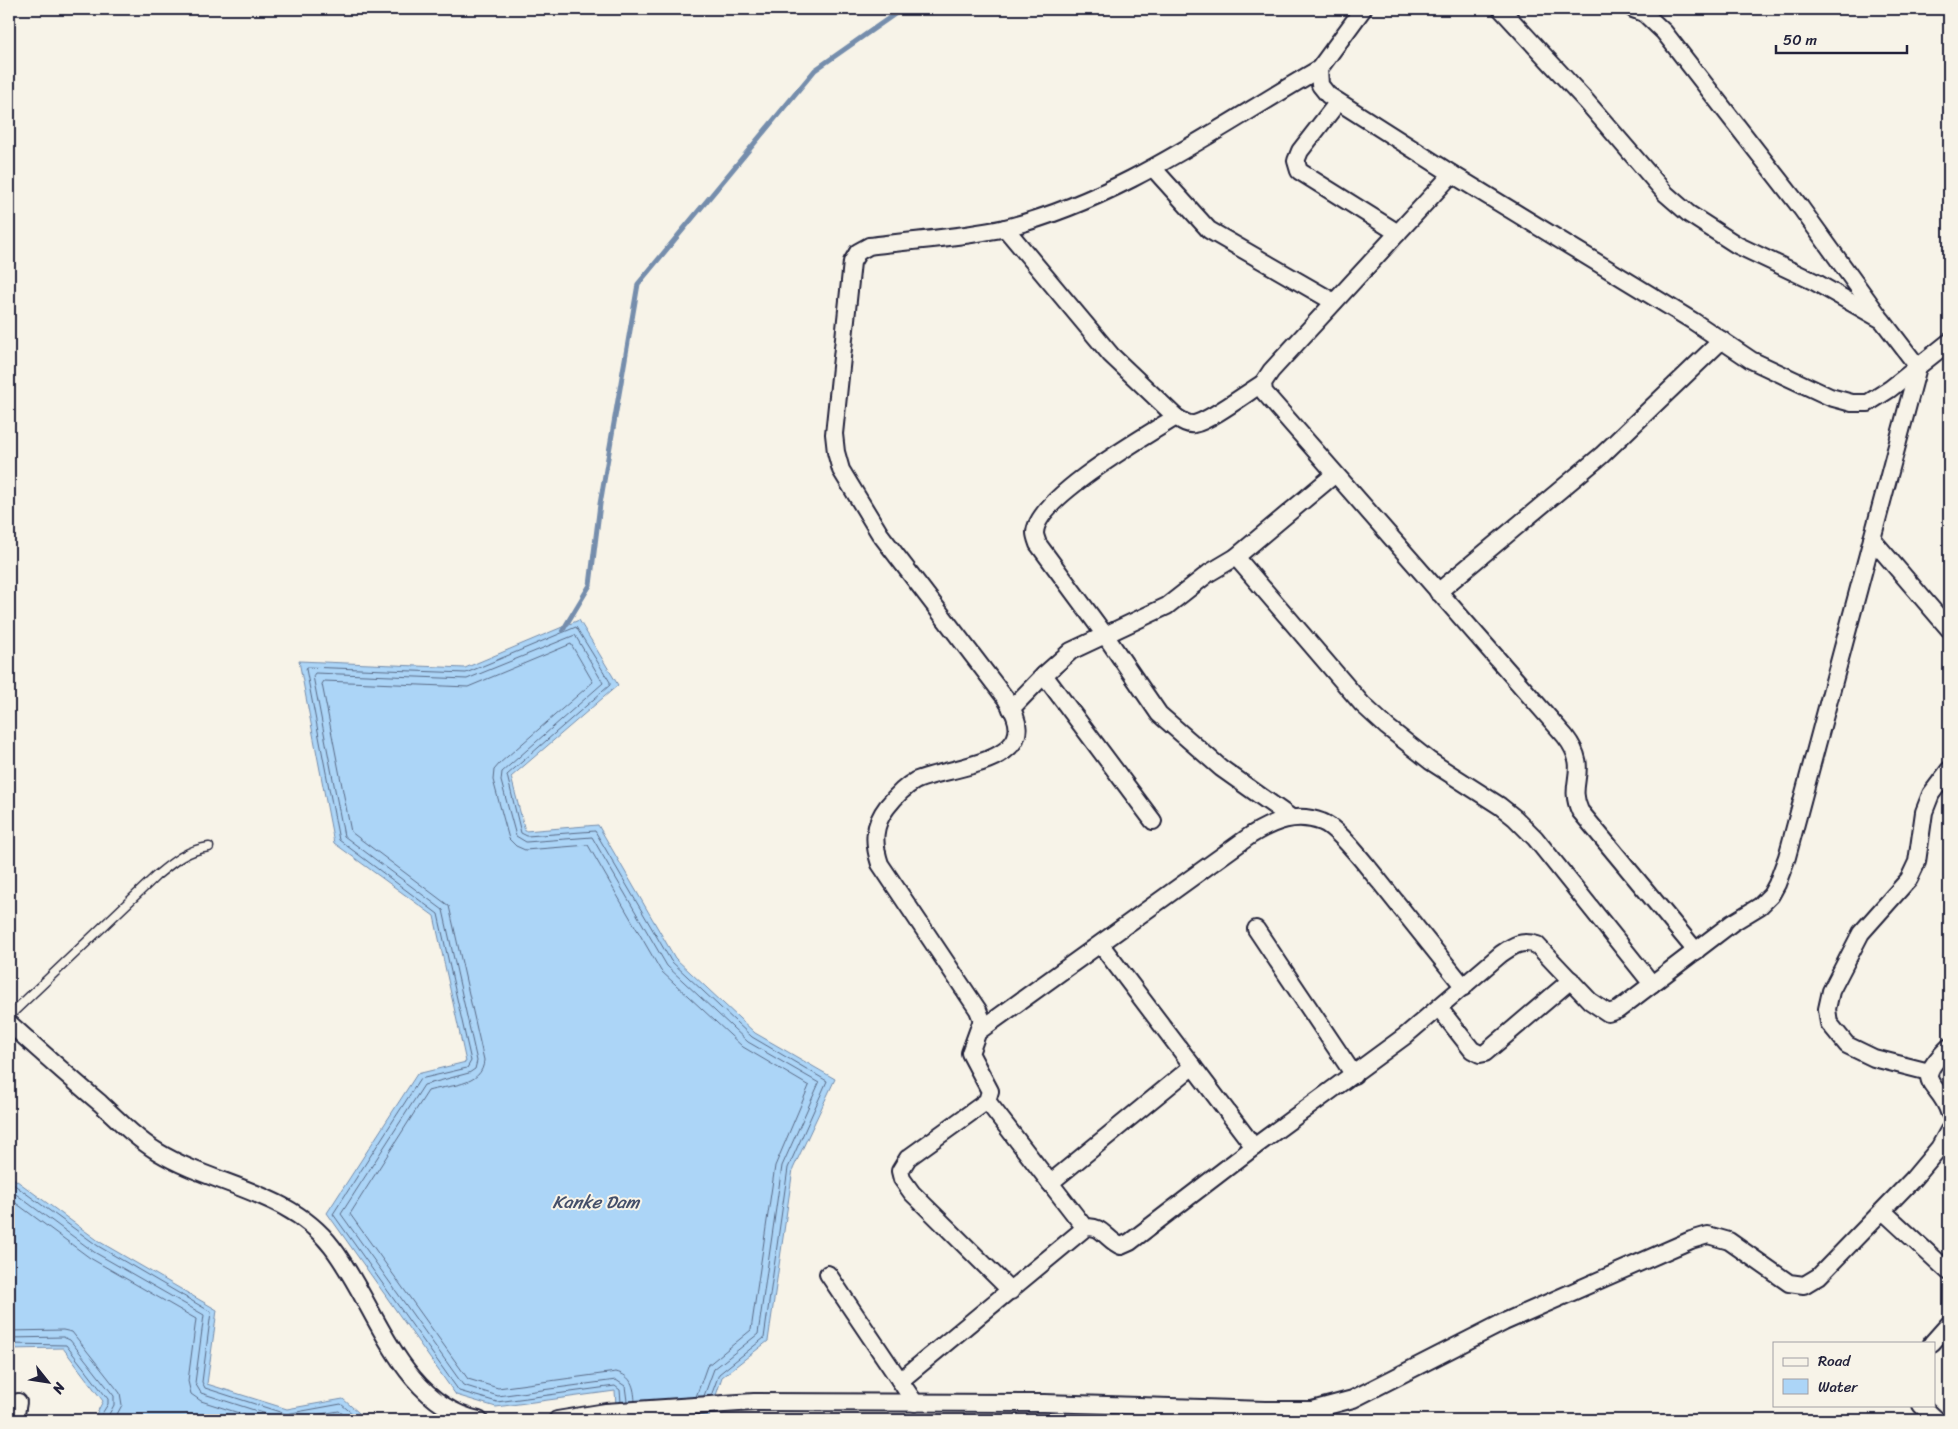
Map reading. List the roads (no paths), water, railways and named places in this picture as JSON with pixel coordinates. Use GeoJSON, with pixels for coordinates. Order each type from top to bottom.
{"type":"FeatureCollection","features":[{"type":"Feature","properties":{"kind":"street"},"geometry":{"type":"LineString","coordinates":[[1010,1291],[912,1193],[902,1179],[900,1171],[908,1158],[987,1101],[990,1092],[970,1054],[972,1042],[979,1031],[982,1020],[978,1010],[880,864],[874,847],[875,833],[887,807],[896,795],[916,781],[987,761],[1001,753],[1014,742],[1017,730],[1016,717],[880,534],[841,470],[834,434],[852,262],[858,252],[870,246],[1005,228],[1117,188],[1320,69],[1363,9]]}},
{"type":"Feature","properties":{"kind":"street"},"geometry":{"type":"LineString","coordinates":[[1502,9],[1586,101],[1666,194],[1689,214],[1737,245],[1815,282],[1882,320]]}},
{"type":"Feature","properties":{"kind":"street"},"geometry":{"type":"LineString","coordinates":[[1633,9],[1644,13],[1664,32],[1801,208],[1918,367]]}},
{"type":"Feature","properties":{"kind":"street"},"geometry":{"type":"LineString","coordinates":[[1320,69],[1320,85],[1328,95],[1338,102],[1722,340],[1751,360],[1830,397],[1852,403],[1868,403],[1890,390],[1949,342]]}},
{"type":"Feature","properties":{"kind":"street"},"geometry":{"type":"LineString","coordinates":[[1338,102],[1300,151],[1296,161],[1299,171],[1398,233]]}},
{"type":"Feature","properties":{"kind":"street"},"geometry":{"type":"LineString","coordinates":[[1153,168],[1209,230],[1334,302]]}},
{"type":"Feature","properties":{"kind":"street"},"geometry":{"type":"LineString","coordinates":[[1005,228],[1111,355],[1176,417],[1187,424],[1196,424],[1263,383],[1334,302],[1452,174]]}},
{"type":"Feature","properties":{"kind":"street"},"geometry":{"type":"LineString","coordinates":[[1438,592],[1602,455],[1722,340]]}},
{"type":"Feature","properties":{"kind":"street"},"geometry":{"type":"LineString","coordinates":[[900,1381],[1085,1228],[1092,1226],[1099,1228],[1114,1243],[1121,1246],[1130,1242],[1254,1147],[1354,1075],[1439,1008],[1515,944],[1525,941],[1537,945],[1598,1008],[1608,1013],[1618,1010],[1732,923],[1760,906],[1771,895],[1778,884],[1787,857],[1918,367]]}},
{"type":"Feature","properties":{"kind":"street"},"geometry":{"type":"LineString","coordinates":[[1263,383],[1264,392],[1576,749],[1579,760],[1576,792],[1580,811],[1696,951]]}},
{"type":"Feature","properties":{"kind":"street"},"geometry":{"type":"LineString","coordinates":[[1176,417],[1105,460],[1047,510],[1038,524],[1035,534],[1038,544],[1106,635],[1158,714],[1221,768],[1290,817]]}},
{"type":"Feature","properties":{"kind":"street"},"geometry":{"type":"LineString","coordinates":[[1011,709],[1044,675],[1071,651],[1168,606],[1209,573],[1236,557],[1335,474]]}},
{"type":"Feature","properties":{"kind":"street"},"geometry":{"type":"LineString","coordinates":[[1872,540],[1949,629]]}},
{"type":"Feature","properties":{"kind":"street"},"geometry":{"type":"LineString","coordinates":[[1236,557],[1368,710],[1430,761],[1515,818],[1581,895],[1652,984]]}},
{"type":"Feature","properties":{"kind":"street"},"geometry":{"type":"LineString","coordinates":[[1044,675],[1153,821]]}},
{"type":"Feature","properties":{"kind":"street"},"geometry":{"type":"LineString","coordinates":[[1929,1072],[1874,1058],[1847,1045],[1829,1023],[1827,1009],[1831,991],[1861,933],[1909,879],[1917,862],[1924,812],[1931,794],[1949,770]]}},
{"type":"Feature","properties":{"kind":"street"},"geometry":{"type":"LineString","coordinates":[[979,1031],[1102,945],[1251,836],[1270,823],[1290,817],[1309,818],[1325,822],[1359,856],[1464,987]]}},
{"type":"Feature","properties":{"kind":"street"},"geometry":{"type":"LineString","coordinates":[[1256,929],[1354,1075]]}},
{"type":"Feature","properties":{"kind":"street"},"geometry":{"type":"LineString","coordinates":[[1102,945],[1254,1147]]}},
{"type":"Feature","properties":{"kind":"street"},"geometry":{"type":"LineString","coordinates":[[1439,1008],[1472,1050],[1480,1054],[1486,1053],[1571,980]]}},
{"type":"Feature","properties":{"kind":"street"},"geometry":{"type":"LineString","coordinates":[[9,1023],[156,1151],[189,1170],[261,1194],[310,1224],[332,1247],[396,1353],[417,1383],[437,1402],[460,1416],[479,1420]]}},
{"type":"Feature","properties":{"kind":"street"},"geometry":{"type":"LineString","coordinates":[[1949,1047],[1929,1072],[1930,1084],[1949,1109]]}},
{"type":"Feature","properties":{"kind":"street"},"geometry":{"type":"LineString","coordinates":[[1050,1183],[1193,1066]]}},
{"type":"Feature","properties":{"kind":"street"},"geometry":{"type":"LineString","coordinates":[[987,1101],[1085,1228]]}},
{"type":"Feature","properties":{"kind":"street"},"geometry":{"type":"LineString","coordinates":[[557,1420],[606,1412],[754,1402],[1044,1403],[1241,1415],[1312,1410],[1354,1399],[1504,1322],[1691,1240],[1708,1235],[1729,1241],[1789,1283],[1804,1285],[1819,1276],[1883,1211],[1939,1148],[1949,1130]]}},
{"type":"Feature","properties":{"kind":"street"},"geometry":{"type":"LineString","coordinates":[[1883,1211],[1949,1272]]}},
{"type":"Feature","properties":{"kind":"street"},"geometry":{"type":"LineString","coordinates":[[828,1274],[915,1403]]}},
{"type":"Feature","properties":{"kind":"street"},"geometry":{"type":"LineString","coordinates":[[1933,1342],[1949,1324]]}},
{"type":"Feature","properties":{"kind":"street"},"geometry":{"type":"LineString","coordinates":[[15,1420],[18,1402]]}},
{"type":"Feature","properties":{"kind":"street"},"geometry":{"type":"LineString","coordinates":[[1922,1406],[1937,1420]]}},
{"type":"Feature","properties":{"kind":"lane"},"geometry":{"type":"LineString","coordinates":[[9,1016],[177,858],[193,849],[209,847]]}},
{"type":"Feature","properties":{"kind":"water","name":"Kanke Dam"},"geometry":{"type":"Polygon","coordinates":[[[579,620],[618,685],[511,777],[525,831],[598,825],[675,958],[755,1033],[835,1079],[793,1169],[768,1341],[722,1377],[708,1420],[617,1420],[615,1391],[496,1407],[456,1395],[327,1213],[417,1074],[466,1062],[434,916],[334,843],[299,661],[465,668],[579,620]]]}},
{"type":"Feature","properties":{"kind":"water"},"geometry":{"type":"Polygon","coordinates":[[[9,1175],[100,1242],[217,1310],[207,1384],[287,1409],[343,1399],[367,1420],[93,1420],[103,1401],[63,1348],[9,1349],[9,1175]]]}},
{"type":"Feature","properties":{"kind":"waterway"},"geometry":{"type":"LineString","coordinates":[[563,630],[590,585],[600,504],[638,284],[815,70],[902,9]]}}]}
